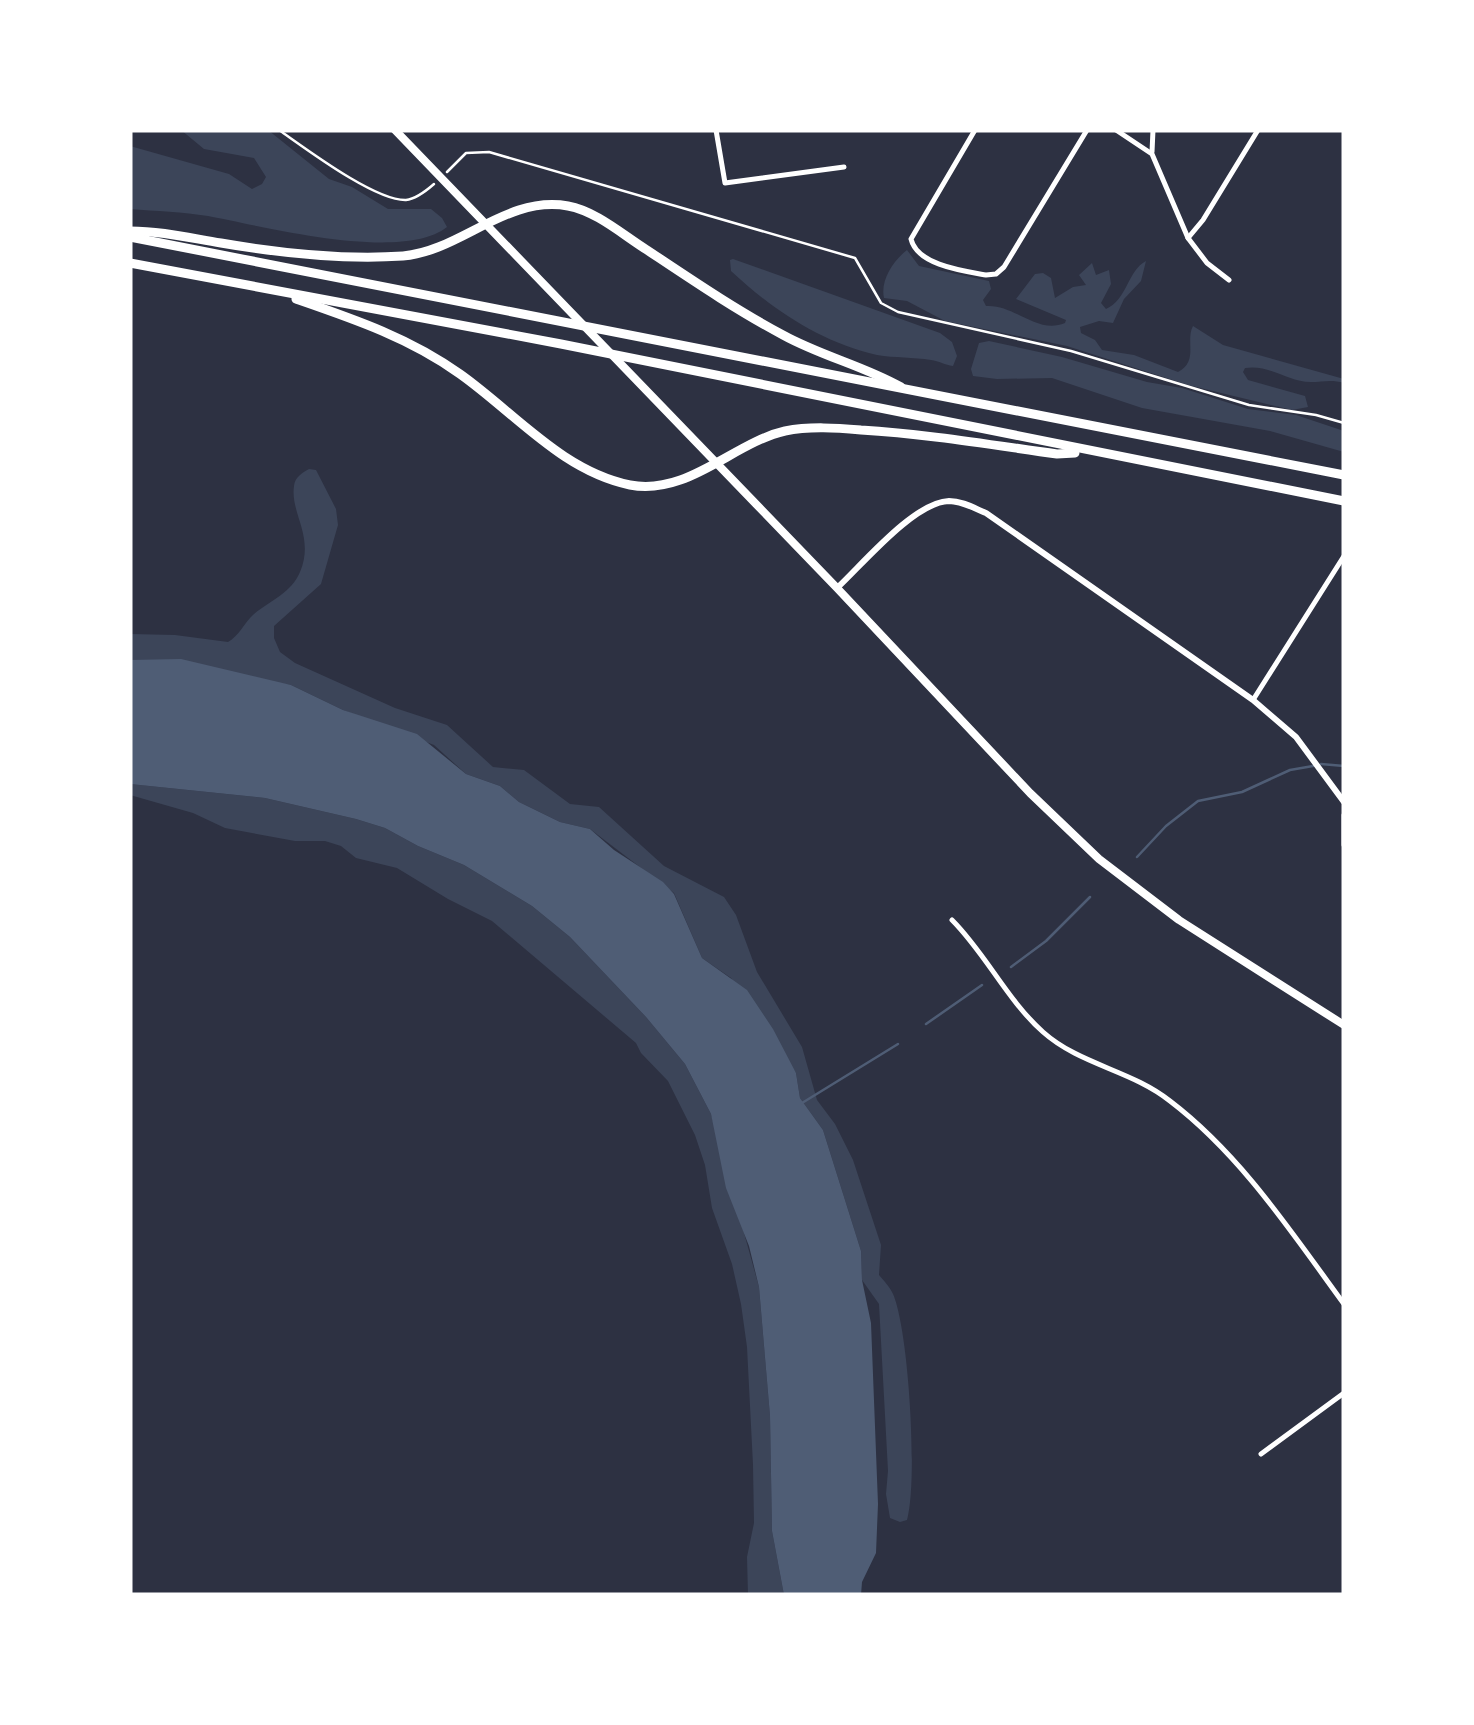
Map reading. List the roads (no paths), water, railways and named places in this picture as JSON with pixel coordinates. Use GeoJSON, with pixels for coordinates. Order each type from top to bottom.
{"type":"FeatureCollection","features":[{"type":"Feature","properties":{"kind":"highway"},"geometry":{"type":"LineString","coordinates":[[130,234],[150,231],[290,253],[401,256],[440,249],[486,222],[528,208],[548,204],[578,208],[783,336],[908,390]]}},
{"type":"Feature","properties":{"kind":"highway"},"geometry":{"type":"LineString","coordinates":[[130,234],[1344,475]]}},
{"type":"Feature","properties":{"kind":"highway"},"geometry":{"type":"LineString","coordinates":[[130,263],[561,344],[1344,501]]}},
{"type":"Feature","properties":{"kind":"highway"},"geometry":{"type":"LineString","coordinates":[[262,288],[390,334],[460,374],[550,446],[592,474],[634,486],[673,482],[718,465],[785,431],[830,428],[896,432],[1057,454],[1092,452]]}},
{"type":"Feature","properties":{"kind":"main road"},"geometry":{"type":"LineString","coordinates":[[395,130],[838,588],[1006,769],[1099,859],[1179,920],[1344,1025]]}},
{"type":"Feature","properties":{"kind":"street"},"geometry":{"type":"LineString","coordinates":[[716,130],[725,182],[844,167]]}},
{"type":"Feature","properties":{"kind":"street"},"geometry":{"type":"LineString","coordinates":[[975,130],[911,239],[912,247],[926,258],[978,274],[996,274],[1004,267],[1087,130]]}},
{"type":"Feature","properties":{"kind":"street"},"geometry":{"type":"LineString","coordinates":[[1116,130],[1152,154]]}},
{"type":"Feature","properties":{"kind":"street"},"geometry":{"type":"LineString","coordinates":[[1153,130],[1152,154],[1188,238],[1207,263],[1229,280]]}},
{"type":"Feature","properties":{"kind":"street"},"geometry":{"type":"LineString","coordinates":[[1188,238],[1258,130]]}},
{"type":"Feature","properties":{"kind":"street"},"geometry":{"type":"LineString","coordinates":[[838,588],[920,512],[948,501],[969,505],[1253,700],[1296,737],[1344,802]]}},
{"type":"Feature","properties":{"kind":"street"},"geometry":{"type":"LineString","coordinates":[[1253,700],[1344,556]]}},
{"type":"Feature","properties":{"kind":"street"},"geometry":{"type":"LineString","coordinates":[[1344,814],[1344,844]]}},
{"type":"Feature","properties":{"kind":"street"},"geometry":{"type":"LineString","coordinates":[[952,920],[1024,1013],[1048,1037],[1082,1058],[1149,1086],[1188,1117],[1257,1188],[1344,1304]]}},
{"type":"Feature","properties":{"kind":"street"},"geometry":{"type":"LineString","coordinates":[[1261,1454],[1344,1393]]}},
{"type":"Feature","properties":{"kind":"waterway"},"geometry":{"type":"LineString","coordinates":[[1321,764],[1344,766]]}},
{"type":"Feature","properties":{"kind":"waterway"},"geometry":{"type":"LineString","coordinates":[[1137,857],[1166,826],[1198,801],[1242,792],[1290,770],[1313,766]]}},
{"type":"Feature","properties":{"kind":"waterway"},"geometry":{"type":"LineString","coordinates":[[1011,967],[1046,941],[1090,897]]}},
{"type":"Feature","properties":{"kind":"waterway"},"geometry":{"type":"LineString","coordinates":[[926,1024],[982,985]]}},
{"type":"Feature","properties":{"kind":"waterway"},"geometry":{"type":"LineString","coordinates":[[802,1103],[898,1044]]}}]}
